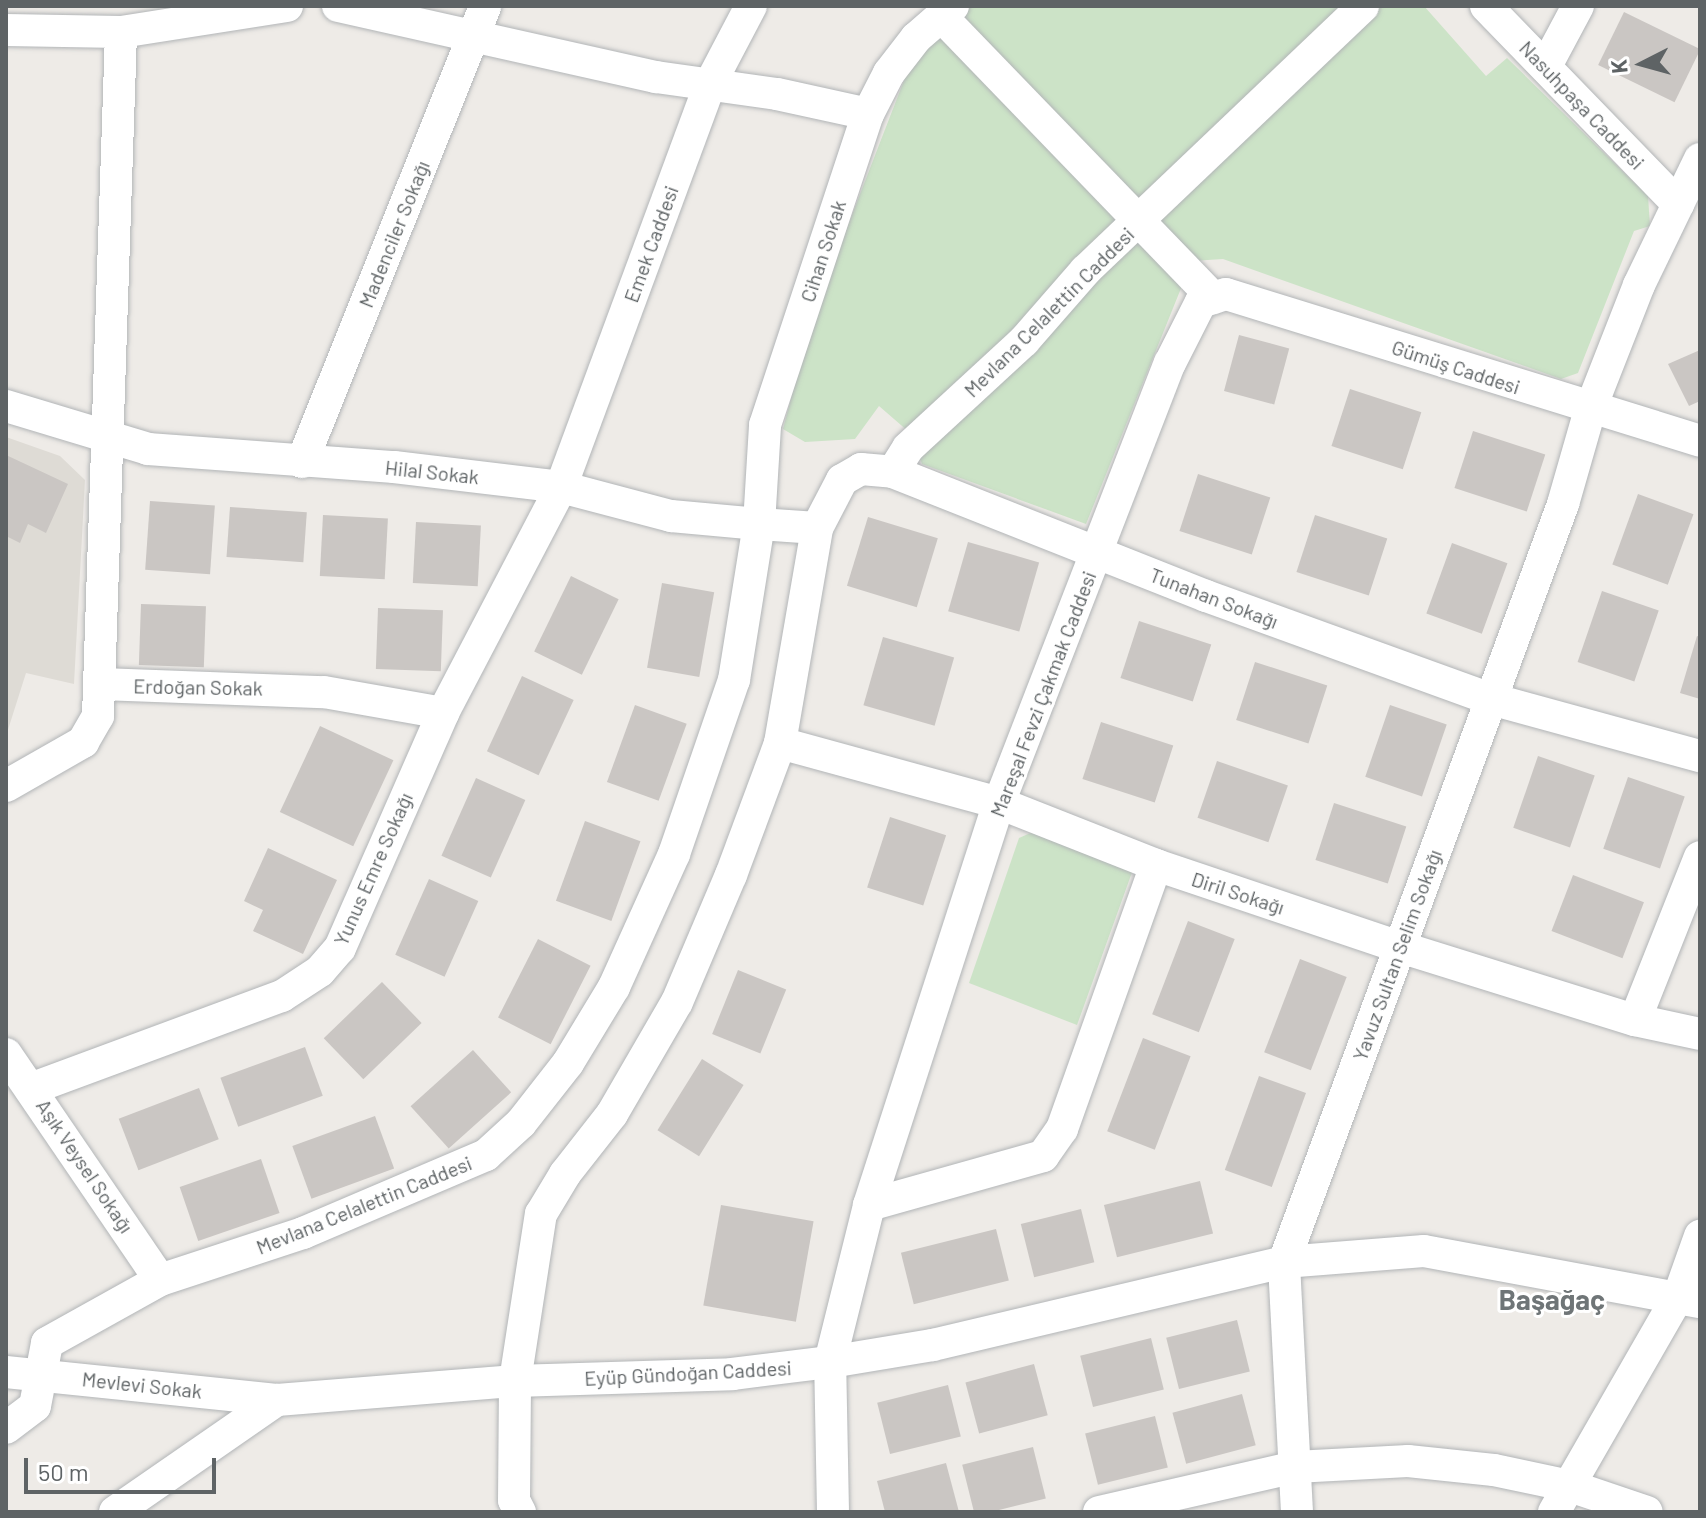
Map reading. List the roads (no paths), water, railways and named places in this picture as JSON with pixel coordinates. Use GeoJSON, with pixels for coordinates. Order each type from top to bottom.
{"type":"FeatureCollection","features":[{"type":"Feature","properties":{"kind":"street"},"geometry":{"type":"LineString","coordinates":[[6,30],[121,32],[201,11],[287,6]]}},
{"type":"Feature","properties":{"kind":"street"},"geometry":{"type":"LineString","coordinates":[[338,6],[480,20],[709,86],[777,94],[868,114]]}},
{"type":"Feature","properties":{"kind":"street","name":"Emek Caddesi"},"geometry":{"type":"LineString","coordinates":[[561,487],[709,86],[751,6]]}},
{"type":"Feature","properties":{"kind":"street"},"geometry":{"type":"LineString","coordinates":[[1140,222],[1363,6]]}},
{"type":"Feature","properties":{"kind":"street","name":"Nasuhpaşa Caddesi"},"geometry":{"type":"LineString","coordinates":[[1486,6],[1678,204]]}},
{"type":"Feature","properties":{"kind":"street"},"geometry":{"type":"LineString","coordinates":[[1546,66],[1578,6]]}},
{"type":"Feature","properties":{"kind":"street"},"geometry":{"type":"LineString","coordinates":[[948,15],[982,56],[1213,298]]}},
{"type":"Feature","properties":{"kind":"street","name":"Cihan Sokak"},"geometry":{"type":"LineString","coordinates":[[759,524],[765,425],[868,114],[889,73],[948,15]]}},
{"type":"Feature","properties":{"kind":"street","name":"Madenciler Sokağı"},"geometry":{"type":"LineString","coordinates":[[302,462],[480,20]]}},
{"type":"Feature","properties":{"kind":"street"},"geometry":{"type":"LineString","coordinates":[[6,786],[83,742],[98,716],[104,437],[121,32]]}},
{"type":"Feature","properties":{"kind":"street","name":"Yavuz Sultan Selim Sokağı"},"geometry":{"type":"LineString","coordinates":[[1297,1512],[1284,1262],[1563,504],[1590,410],[1639,285],[1700,159]]}},
{"type":"Feature","properties":{"kind":"street","name":"Mevlana Celalettin Caddesi"},"geometry":{"type":"LineString","coordinates":[[893,472],[919,437],[1024,341],[1085,271],[1140,222]]}},
{"type":"Feature","properties":{"kind":"street","name":"Gümüş Caddesi"},"geometry":{"type":"LineString","coordinates":[[1213,298],[1226,294],[1590,410],[1700,441]]}},
{"type":"Feature","properties":{"kind":"street","name":"Mareşal Fevzi Çakmak Caddesi"},"geometry":{"type":"LineString","coordinates":[[833,1512],[830,1362],[869,1205],[999,803],[1170,363],[1201,302],[1213,298]]}},
{"type":"Feature","properties":{"kind":"street","name":"Hilal Sokak"},"geometry":{"type":"LineString","coordinates":[[6,406],[148,449],[561,487],[671,516],[759,524]]}},
{"type":"Feature","properties":{"kind":"street","name":"Tunahan Sokağı"},"geometry":{"type":"LineString","coordinates":[[509,1508],[515,1381],[541,1214],[565,1174],[612,1114],[677,1002],[780,743],[817,528],[842,480],[861,469],[893,472],[1097,553],[1491,699],[1700,756]]}},
{"type":"Feature","properties":{"kind":"street","name":"Yunus Emre Sokağı"},"geometry":{"type":"LineString","coordinates":[[33,1088],[282,996],[320,971],[340,948],[443,713],[561,487]]}},
{"type":"Feature","properties":{"kind":"street"},"geometry":{"type":"LineString","coordinates":[[759,524],[817,528]]}},
{"type":"Feature","properties":{"kind":"street","name":"Mevlana Celalettin Caddesi"},"geometry":{"type":"LineString","coordinates":[[6,1428],[35,1406],[47,1343],[160,1280],[303,1233],[447,1175],[486,1155],[521,1123],[568,1063],[614,987],[674,854],[734,680],[759,524]]}},
{"type":"Feature","properties":{"kind":"street","name":"Erdoğan Sokak"},"geometry":{"type":"LineString","coordinates":[[101,684],[324,692],[443,713]]}},
{"type":"Feature","properties":{"kind":"street","name":"Diril Sokağı"},"geometry":{"type":"LineString","coordinates":[[780,743],[999,803],[1156,865],[1400,947],[1635,1020],[1700,1034]]}},
{"type":"Feature","properties":{"kind":"street"},"geometry":{"type":"LineString","coordinates":[[1635,1020],[1700,857]]}},
{"type":"Feature","properties":{"kind":"street"},"geometry":{"type":"LineString","coordinates":[[869,1205],[1043,1156],[1062,1129],[1156,865]]}},
{"type":"Feature","properties":{"kind":"street","name":"Aşık Veysel Sokağı"},"geometry":{"type":"LineString","coordinates":[[6,1054],[33,1088],[160,1280]]}},
{"type":"Feature","properties":{"kind":"street"},"geometry":{"type":"LineString","coordinates":[[1562,1499],[1689,1298],[1700,1236]]}},
{"type":"Feature","properties":{"kind":"street","name":"Eyüp Gündoğan Caddesi"},"geometry":{"type":"LineString","coordinates":[[277,1400],[515,1381],[732,1374],[830,1362],[933,1345],[1284,1262],[1424,1251],[1689,1298]]}},
{"type":"Feature","properties":{"kind":"street","name":"Mevlevi Sokak"},"geometry":{"type":"LineString","coordinates":[[6,1372],[277,1400]]}},
{"type":"Feature","properties":{"kind":"street"},"geometry":{"type":"LineString","coordinates":[[115,1512],[277,1400]]}},
{"type":"Feature","properties":{"kind":"street"},"geometry":{"type":"LineString","coordinates":[[1099,1512],[1295,1467],[1408,1461],[1494,1470],[1562,1499],[1647,1512]]}},
{"type":"Feature","properties":{"kind":"district","name":"Başağaç"},"geometry":{"type":"Point","coordinates":[1552,1299]}}]}
